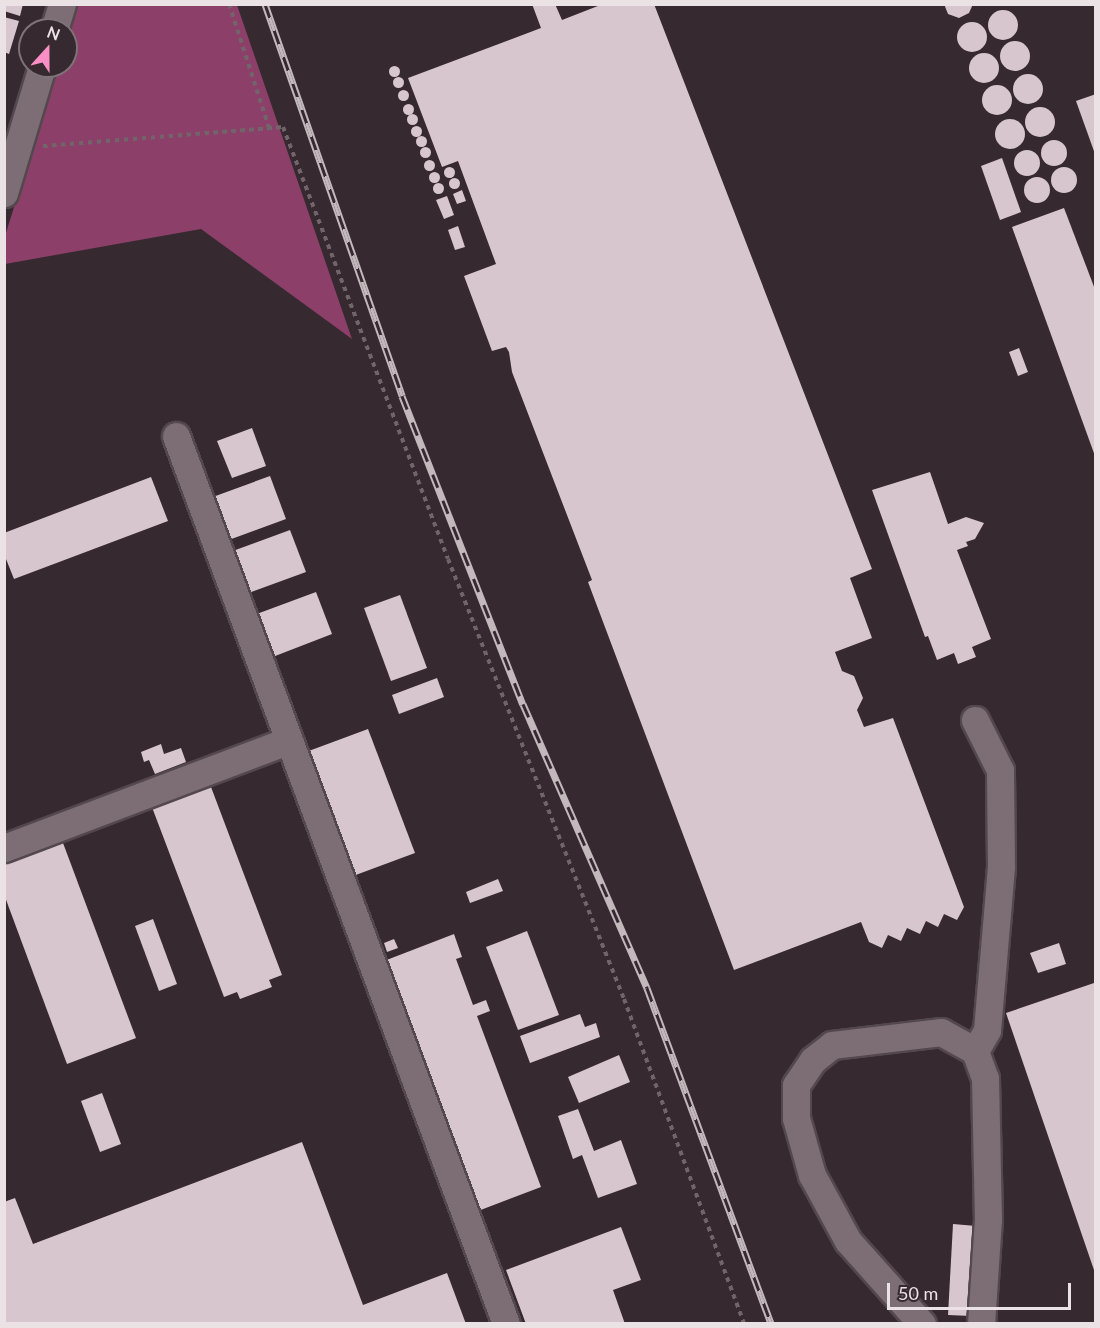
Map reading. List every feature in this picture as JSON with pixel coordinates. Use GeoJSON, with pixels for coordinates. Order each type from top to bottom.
{"type":"FeatureCollection","features":[{"type":"Feature","properties":{"kind":"street"},"geometry":{"type":"LineString","coordinates":[[4,193],[10,147],[37,78]]}},
{"type":"Feature","properties":{"kind":"street"},"geometry":{"type":"LineString","coordinates":[[176,436],[287,741],[506,1323]]}},
{"type":"Feature","properties":{"kind":"street"},"geometry":{"type":"LineString","coordinates":[[975,720],[1000,770],[1001,867],[987,1030],[975,1051]]}},
{"type":"Feature","properties":{"kind":"street"},"geometry":{"type":"LineString","coordinates":[[4,848],[287,741]]}},
{"type":"Feature","properties":{"kind":"street"},"geometry":{"type":"LineString","coordinates":[[922,1323],[848,1242],[812,1175],[796,1118],[796,1085],[813,1060],[832,1045],[941,1032],[975,1051],[985,1078],[988,1219],[981,1323]]}},
{"type":"Feature","properties":{"kind":"path"},"geometry":{"type":"LineString","coordinates":[[229,4],[269,128]]}},
{"type":"Feature","properties":{"kind":"path"},"geometry":{"type":"LineString","coordinates":[[10,147],[284,127],[448,560],[624,999],[744,1323]]}},
{"type":"Feature","properties":{"kind":"shaded area"},"geometry":{"type":"Polygon","coordinates":[[[78,5],[237,5],[352,339],[201,229],[5,264],[5,236],[54,78],[78,78],[78,18],[74,18],[78,5]]]}},
{"type":"Feature","properties":{"kind":"building"},"geometry":{"type":"Polygon","coordinates":[[[4,4],[23,4],[20,16],[4,11],[4,4]]]}},
{"type":"Feature","properties":{"kind":"building"},"geometry":{"type":"Polygon","coordinates":[[[532,4],[555,4],[562,20],[603,4],[654,4],[872,569],[850,578],[872,638],[835,652],[842,671],[854,676],[863,698],[857,710],[864,727],[893,718],[964,907],[957,920],[944,914],[938,927],[926,921],[920,934],[907,928],[901,941],[888,935],[882,948],[869,942],[861,922],[734,970],[588,582],[592,580],[512,372],[509,352],[506,347],[492,351],[464,276],[496,264],[458,161],[442,167],[408,78],[541,28],[532,4]]]}},
{"type":"Feature","properties":{"kind":"building"},"geometry":{"type":"Polygon","coordinates":[[[944,4],[973,4],[969,13],[959,18],[948,14],[944,4]]]}},
{"type":"Feature","properties":{"kind":"building"},"geometry":{"type":"Polygon","coordinates":[[[1003,10],[1014,14],[1018,25],[1014,36],[1003,40],[992,36],[988,25],[992,14],[1003,10]]]}},
{"type":"Feature","properties":{"kind":"building"},"geometry":{"type":"Polygon","coordinates":[[[4,17],[18,21],[18,24],[9,54],[4,52],[4,17]]]}},
{"type":"Feature","properties":{"kind":"building"},"geometry":{"type":"Polygon","coordinates":[[[972,22],[983,26],[987,37],[983,48],[972,52],[961,48],[957,37],[961,26],[972,22]]]}},
{"type":"Feature","properties":{"kind":"building"},"geometry":{"type":"Polygon","coordinates":[[[1015,41],[1026,45],[1030,56],[1026,67],[1015,71],[1004,67],[1000,56],[1004,45],[1015,41]]]}},
{"type":"Feature","properties":{"kind":"building"},"geometry":{"type":"Polygon","coordinates":[[[984,53],[995,57],[999,68],[995,79],[984,83],[973,79],[969,68],[973,57],[984,53]]]}},
{"type":"Feature","properties":{"kind":"building"},"geometry":{"type":"Polygon","coordinates":[[[394,66],[398,67],[398,75],[394,76],[390,75],[389,71],[390,67],[394,66]]]}},
{"type":"Feature","properties":{"kind":"building"},"geometry":{"type":"Polygon","coordinates":[[[1028,74],[1039,78],[1043,89],[1039,100],[1028,104],[1017,100],[1013,89],[1017,78],[1028,74]]]}},
{"type":"Feature","properties":{"kind":"building"},"geometry":{"type":"Polygon","coordinates":[[[398,77],[402,78],[402,86],[398,87],[394,86],[393,82],[394,78],[398,77]]]}},
{"type":"Feature","properties":{"kind":"building"},"geometry":{"type":"Polygon","coordinates":[[[997,85],[1008,89],[1012,100],[1008,111],[997,115],[986,111],[982,100],[986,89],[997,85]]]}},
{"type":"Feature","properties":{"kind":"building"},"geometry":{"type":"Polygon","coordinates":[[[403,90],[407,91],[407,99],[403,100],[399,99],[398,95],[399,91],[403,90]]]}},
{"type":"Feature","properties":{"kind":"building"},"geometry":{"type":"Polygon","coordinates":[[[1096,94],[1096,154],[1095,154],[1076,101],[1096,94]]]}},
{"type":"Feature","properties":{"kind":"building"},"geometry":{"type":"Polygon","coordinates":[[[408,104],[412,105],[412,113],[408,114],[404,113],[403,109],[404,105],[408,104]]]}},
{"type":"Feature","properties":{"kind":"building"},"geometry":{"type":"Polygon","coordinates":[[[1040,107],[1051,111],[1055,122],[1051,133],[1040,137],[1029,133],[1025,122],[1029,111],[1040,107]]]}},
{"type":"Feature","properties":{"kind":"building"},"geometry":{"type":"Polygon","coordinates":[[[412,114],[416,115],[416,123],[412,124],[408,123],[407,119],[408,115],[412,114]]]}},
{"type":"Feature","properties":{"kind":"building"},"geometry":{"type":"Polygon","coordinates":[[[1010,119],[1021,123],[1025,134],[1021,145],[1010,149],[999,145],[995,134],[999,123],[1010,119]]]}},
{"type":"Feature","properties":{"kind":"building"},"geometry":{"type":"Polygon","coordinates":[[[416,126],[420,127],[420,135],[416,136],[412,135],[411,131],[412,127],[416,126]]]}},
{"type":"Feature","properties":{"kind":"building"},"geometry":{"type":"Polygon","coordinates":[[[421,136],[425,137],[425,145],[421,146],[417,145],[416,141],[417,137],[421,136]]]}},
{"type":"Feature","properties":{"kind":"building"},"geometry":{"type":"Polygon","coordinates":[[[1054,140],[1063,144],[1067,153],[1063,162],[1054,166],[1045,162],[1041,153],[1045,144],[1054,140]]]}},
{"type":"Feature","properties":{"kind":"building"},"geometry":{"type":"Polygon","coordinates":[[[425,147],[429,148],[429,156],[425,157],[421,156],[420,152],[421,148],[425,147]]]}},
{"type":"Feature","properties":{"kind":"building"},"geometry":{"type":"Polygon","coordinates":[[[1027,150],[1036,154],[1040,163],[1036,172],[1027,176],[1018,172],[1014,163],[1018,154],[1027,150]]]}},
{"type":"Feature","properties":{"kind":"building"},"geometry":{"type":"Polygon","coordinates":[[[1002,158],[1021,212],[1000,220],[981,166],[1002,158]]]}},
{"type":"Feature","properties":{"kind":"building"},"geometry":{"type":"Polygon","coordinates":[[[429,160],[433,161],[433,169],[429,170],[425,169],[424,165],[425,161],[429,160]]]}},
{"type":"Feature","properties":{"kind":"building"},"geometry":{"type":"Polygon","coordinates":[[[449,167],[453,168],[453,176],[449,177],[445,176],[444,172],[445,168],[449,167]]]}},
{"type":"Feature","properties":{"kind":"building"},"geometry":{"type":"Polygon","coordinates":[[[1064,167],[1073,171],[1077,180],[1073,189],[1064,193],[1055,189],[1051,180],[1055,171],[1064,167]]]}},
{"type":"Feature","properties":{"kind":"building"},"geometry":{"type":"Polygon","coordinates":[[[434,172],[438,173],[438,181],[434,182],[430,181],[429,177],[430,173],[434,172]]]}},
{"type":"Feature","properties":{"kind":"building"},"geometry":{"type":"Polygon","coordinates":[[[1037,177],[1046,181],[1050,190],[1046,199],[1037,203],[1028,199],[1024,190],[1028,181],[1037,177]]]}},
{"type":"Feature","properties":{"kind":"building"},"geometry":{"type":"Polygon","coordinates":[[[454,178],[458,179],[458,187],[454,188],[450,187],[449,183],[450,179],[454,178]]]}},
{"type":"Feature","properties":{"kind":"building"},"geometry":{"type":"Polygon","coordinates":[[[438,183],[442,184],[442,192],[438,193],[434,192],[433,188],[434,184],[438,183]]]}},
{"type":"Feature","properties":{"kind":"building"},"geometry":{"type":"Polygon","coordinates":[[[462,190],[466,201],[457,204],[453,194],[462,190]]]}},
{"type":"Feature","properties":{"kind":"building"},"geometry":{"type":"Polygon","coordinates":[[[447,196],[454,215],[444,219],[436,200],[447,196]]]}},
{"type":"Feature","properties":{"kind":"building"},"geometry":{"type":"Polygon","coordinates":[[[1064,208],[1096,292],[1095,456],[1012,227],[1064,208]]]}},
{"type":"Feature","properties":{"kind":"building"},"geometry":{"type":"Polygon","coordinates":[[[458,226],[465,247],[455,250],[448,230],[458,226]]]}},
{"type":"Feature","properties":{"kind":"building"},"geometry":{"type":"Polygon","coordinates":[[[1019,348],[1028,372],[1018,376],[1009,352],[1019,348]]]}},
{"type":"Feature","properties":{"kind":"building"},"geometry":{"type":"Polygon","coordinates":[[[252,428],[266,466],[232,478],[217,441],[252,428]]]}},
{"type":"Feature","properties":{"kind":"building"},"geometry":{"type":"Polygon","coordinates":[[[930,472],[948,524],[966,517],[984,523],[975,539],[966,542],[968,546],[957,550],[991,639],[972,647],[976,657],[958,664],[954,653],[937,660],[928,636],[925,637],[872,490],[930,472]]]}},
{"type":"Feature","properties":{"kind":"building"},"geometry":{"type":"Polygon","coordinates":[[[270,476],[286,519],[226,541],[210,498],[270,476]]]}},
{"type":"Feature","properties":{"kind":"building"},"geometry":{"type":"Polygon","coordinates":[[[151,477],[168,521],[14,579],[4,554],[4,533],[151,477]]]}},
{"type":"Feature","properties":{"kind":"building"},"geometry":{"type":"Polygon","coordinates":[[[290,530],[306,572],[246,594],[230,552],[290,530]]]}},
{"type":"Feature","properties":{"kind":"building"},"geometry":{"type":"Polygon","coordinates":[[[316,592],[332,634],[270,658],[254,615],[316,592]]]}},
{"type":"Feature","properties":{"kind":"building"},"geometry":{"type":"Polygon","coordinates":[[[400,595],[427,668],[391,681],[364,608],[400,595]]]}},
{"type":"Feature","properties":{"kind":"building"},"geometry":{"type":"Polygon","coordinates":[[[437,678],[444,697],[399,714],[392,695],[437,678]]]}},
{"type":"Feature","properties":{"kind":"building"},"geometry":{"type":"Polygon","coordinates":[[[368,729],[415,853],[353,876],[306,752],[368,729]]]}},
{"type":"Feature","properties":{"kind":"building"},"geometry":{"type":"Polygon","coordinates":[[[161,744],[164,754],[181,748],[186,762],[155,774],[149,760],[144,762],[141,752],[161,744]]]}},
{"type":"Feature","properties":{"kind":"building"},"geometry":{"type":"Polygon","coordinates":[[[195,785],[198,792],[211,787],[282,975],[269,980],[272,987],[240,999],[237,992],[224,997],[150,802],[195,785]]]}},
{"type":"Feature","properties":{"kind":"building"},"geometry":{"type":"Polygon","coordinates":[[[60,835],[136,1038],[67,1064],[5,897],[5,856],[60,835]]]}},
{"type":"Feature","properties":{"kind":"building"},"geometry":{"type":"Polygon","coordinates":[[[498,879],[503,891],[470,903],[466,892],[498,879]]]}},
{"type":"Feature","properties":{"kind":"building"},"geometry":{"type":"Polygon","coordinates":[[[153,919],[177,984],[159,991],[135,926],[153,919]]]}},
{"type":"Feature","properties":{"kind":"building"},"geometry":{"type":"Polygon","coordinates":[[[527,931],[559,1015],[518,1030],[486,947],[527,931]]]}},
{"type":"Feature","properties":{"kind":"building"},"geometry":{"type":"Polygon","coordinates":[[[454,934],[462,957],[456,959],[473,1005],[486,1000],[490,1011],[477,1016],[541,1187],[478,1211],[384,961],[454,934]]]}},
{"type":"Feature","properties":{"kind":"building"},"geometry":{"type":"Polygon","coordinates":[[[394,939],[398,948],[387,952],[384,943],[394,939]]]}},
{"type":"Feature","properties":{"kind":"building"},"geometry":{"type":"Polygon","coordinates":[[[1059,943],[1066,964],[1038,973],[1030,953],[1059,943]]]}},
{"type":"Feature","properties":{"kind":"building"},"geometry":{"type":"Polygon","coordinates":[[[1096,984],[1095,1273],[1006,1013],[1096,984]]]}},
{"type":"Feature","properties":{"kind":"building"},"geometry":{"type":"Polygon","coordinates":[[[580,1014],[585,1027],[596,1023],[600,1037],[530,1063],[520,1036],[580,1014]]]}},
{"type":"Feature","properties":{"kind":"building"},"geometry":{"type":"Polygon","coordinates":[[[619,1055],[630,1082],[579,1103],[568,1077],[619,1055]]]}},
{"type":"Feature","properties":{"kind":"building"},"geometry":{"type":"Polygon","coordinates":[[[102,1093],[121,1144],[100,1152],[81,1101],[102,1093]]]}},
{"type":"Feature","properties":{"kind":"building"},"geometry":{"type":"Polygon","coordinates":[[[578,1109],[594,1151],[621,1140],[637,1184],[598,1198],[582,1155],[573,1159],[558,1116],[578,1109]]]}},
{"type":"Feature","properties":{"kind":"building"},"geometry":{"type":"Polygon","coordinates":[[[302,1142],[363,1305],[447,1273],[466,1324],[4,1324],[4,1202],[15,1198],[33,1244],[302,1142]]]}},
{"type":"Feature","properties":{"kind":"building"},"geometry":{"type":"Polygon","coordinates":[[[953,1224],[976,1226],[971,1316],[948,1315],[953,1224]]]}},
{"type":"Feature","properties":{"kind":"building"},"geometry":{"type":"Polygon","coordinates":[[[621,1227],[641,1280],[613,1290],[625,1324],[526,1324],[506,1270],[621,1227]]]}},
{"type":"Feature","properties":{"kind":"railway"},"geometry":{"type":"LineString","coordinates":[[265,4],[402,396],[523,704],[647,988],[771,1324]]}}]}
